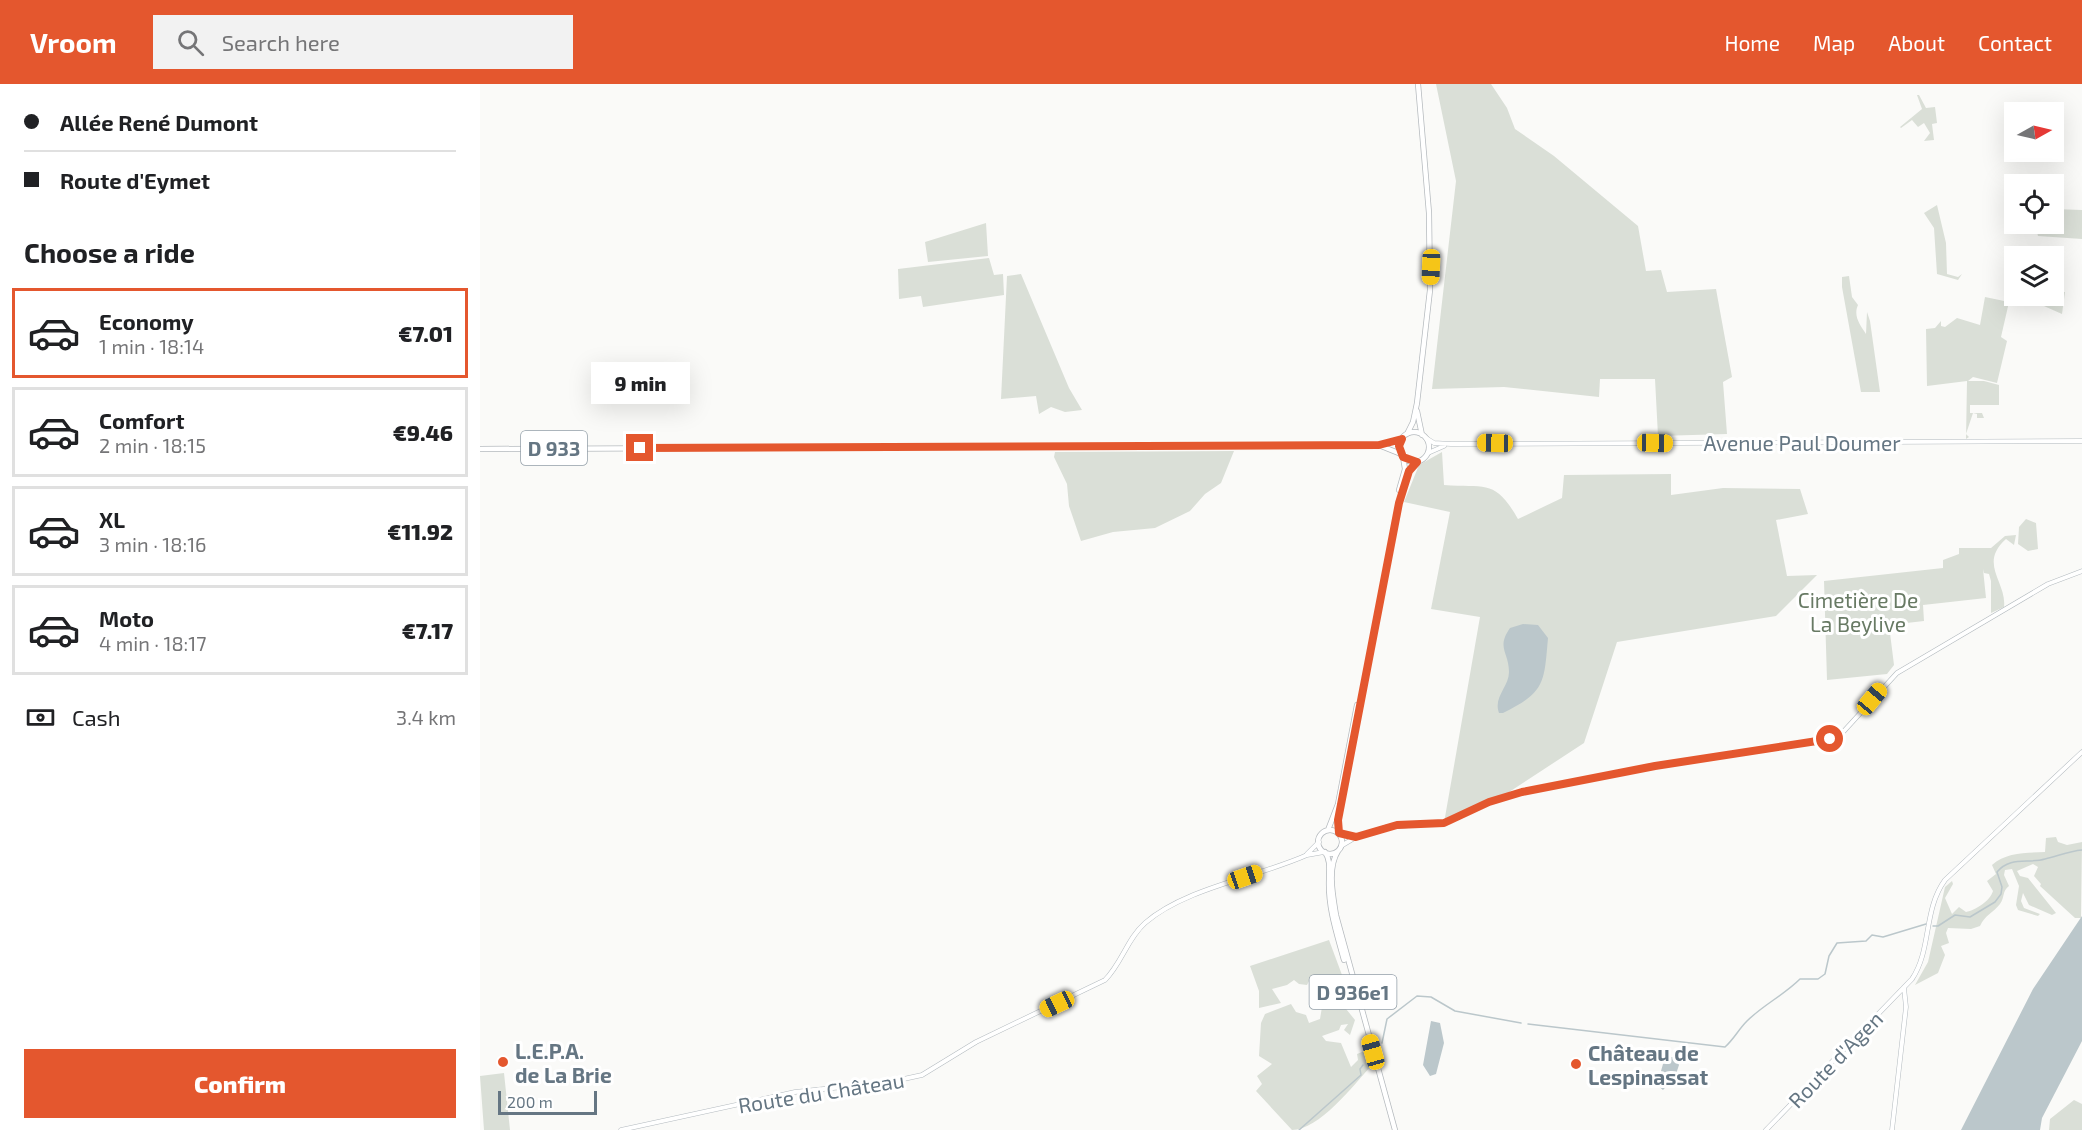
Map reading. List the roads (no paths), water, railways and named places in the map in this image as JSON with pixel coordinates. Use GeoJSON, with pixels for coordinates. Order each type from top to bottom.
{"type":"FeatureCollection","features":[{"type":"Feature","properties":{"kind":"main road"},"geometry":{"type":"LineString","coordinates":[[1417,403],[1418,423],[1428,453],[1409,471],[1399,503],[1338,820],[1341,846],[1338,851],[1325,852],[1319,842],[1321,834],[1328,830],[1338,804],[1405,469],[1399,446],[1413,422],[1417,403],[1431,267],[1420,84]]}},
{"type":"Feature","properties":{"kind":"main road"},"geometry":{"type":"LineString","coordinates":[[1407,434],[1424,436]]}},
{"type":"Feature","properties":{"kind":"main road","name":"D 933"},"geometry":{"type":"LineString","coordinates":[[480,449],[1379,445],[1402,439]]}},
{"type":"Feature","properties":{"kind":"main road","name":"D 933"},"geometry":{"type":"LineString","coordinates":[[1379,445],[1394,449],[1402,456]]}},
{"type":"Feature","properties":{"kind":"main road"},"geometry":{"type":"LineString","coordinates":[[1402,456],[1417,462]]}},
{"type":"Feature","properties":{"kind":"main road"},"geometry":{"type":"LineString","coordinates":[[1328,830],[1339,834]]}},
{"type":"Feature","properties":{"kind":"main road","name":"D 936e1"},"geometry":{"type":"LineString","coordinates":[[1338,851],[1334,858],[1332,880],[1336,915],[1394,1130]]}},
{"type":"Feature","properties":{"kind":"main road","name":"D 936e1"},"geometry":{"type":"LineString","coordinates":[[1325,852],[1330,865],[1329,896],[1332,916],[1394,1130]]}},
{"type":"Feature","properties":{"kind":"street"},"geometry":{"type":"LineString","coordinates":[[1424,436],[1434,443],[1451,444]]}},
{"type":"Feature","properties":{"kind":"street","name":"Avenue Paul Doumer"},"geometry":{"type":"LineString","coordinates":[[1451,444],[2082,441]]}},
{"type":"Feature","properties":{"kind":"street"},"geometry":{"type":"LineString","coordinates":[[1428,453],[1451,444]]}},
{"type":"Feature","properties":{"kind":"street"},"geometry":{"type":"LineString","coordinates":[[1341,846],[1356,837],[1397,825],[1444,823],[1489,802],[1522,792],[1655,766],[1828,740],[1844,731],[1897,673],[2048,584],[2082,571]]}},
{"type":"Feature","properties":{"kind":"street","name":"Route d'Agen"},"geometry":{"type":"LineString","coordinates":[[1766,1130],[1903,989],[1921,963],[1935,897],[1945,880],[2082,752]]}},
{"type":"Feature","properties":{"kind":"street"},"geometry":{"type":"LineString","coordinates":[[1339,834],[1356,837]]}},
{"type":"Feature","properties":{"kind":"street"},"geometry":{"type":"LineString","coordinates":[[1307,855],[1319,842]]}},
{"type":"Feature","properties":{"kind":"street","name":"Route du Château"},"geometry":{"type":"LineString","coordinates":[[621,1130],[795,1092],[906,1080],[922,1075],[976,1041],[1105,980],[1115,970],[1143,925],[1169,907],[1307,855],[1325,852]]}},
{"type":"Feature","properties":{"kind":"street"},"geometry":{"type":"LineString","coordinates":[[1892,1130],[1905,1001],[1903,989]]}},
{"type":"Feature","properties":{"kind":"street"},"geometry":{"type":"LineString","coordinates":[[1894,999],[1905,1001]]}},
{"type":"Feature","properties":{"kind":"waterway"},"geometry":{"type":"LineString","coordinates":[[1933,926],[1938,926],[1955,915],[1970,917],[1995,902],[2001,894],[2002,887],[1997,872],[2002,867],[2013,862],[2039,860],[2082,850]]}},
{"type":"Feature","properties":{"kind":"waterway"},"geometry":{"type":"LineString","coordinates":[[1528,1024],[1725,1047],[1753,1015],[1800,979],[1818,979],[1825,974],[1829,956],[1837,943],[1866,941],[1872,935],[1883,937],[1926,924]]}},
{"type":"Feature","properties":{"kind":"waterway"},"geometry":{"type":"LineString","coordinates":[[1382,1043],[1387,1019],[1417,996],[1431,997],[1455,1011],[1521,1023]]}},
{"type":"Feature","properties":{"kind":"waterway"},"geometry":{"type":"LineString","coordinates":[[1299,1130],[1361,1075],[1360,1069],[1363,1065]]}},
{"type":"Feature","properties":{"kind":"place","name":"L.E.P.A. de La Brie"},"geometry":{"type":"Point","coordinates":[503,1062]}},
{"type":"Feature","properties":{"kind":"place","name":"Château de Lespinassat"},"geometry":{"type":"Point","coordinates":[1576,1064]}},
{"type":"Feature","properties":{"kind":"park label","name":"Cimetière De La Beylive"},"geometry":{"type":"Point","coordinates":[1858,611]}}]}
